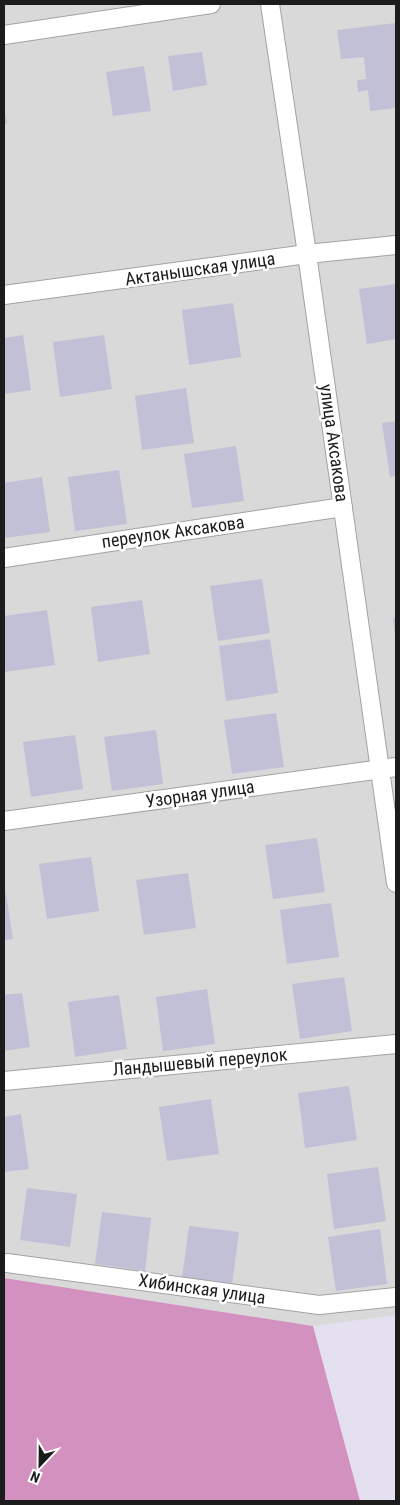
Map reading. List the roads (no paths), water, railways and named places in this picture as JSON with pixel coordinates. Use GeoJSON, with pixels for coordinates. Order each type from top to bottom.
{"type":"FeatureCollection","features":[{"type":"Feature","properties":{"kind":"street"},"geometry":{"type":"LineString","coordinates":[[4,35],[211,4]]}},
{"type":"Feature","properties":{"kind":"street","name":"улица Аксакова"},"geometry":{"type":"LineString","coordinates":[[270,4],[343,507],[388,769],[396,883]]}},
{"type":"Feature","properties":{"kind":"street","name":"Актанышская улица"},"geometry":{"type":"LineString","coordinates":[[4,295],[307,254],[396,245]]}},
{"type":"Feature","properties":{"kind":"street","name":"переулок Аксакова"},"geometry":{"type":"LineString","coordinates":[[4,558],[343,507]]}},
{"type":"Feature","properties":{"kind":"street","name":"Узорная улица"},"geometry":{"type":"LineString","coordinates":[[4,821],[388,769]]}},
{"type":"Feature","properties":{"kind":"street","name":"Ландышевый переулок"},"geometry":{"type":"LineString","coordinates":[[4,1081],[396,1044]]}},
{"type":"Feature","properties":{"kind":"street","name":"Хибинская улица"},"geometry":{"type":"LineString","coordinates":[[7,1263],[319,1305],[396,1297]]}}]}
